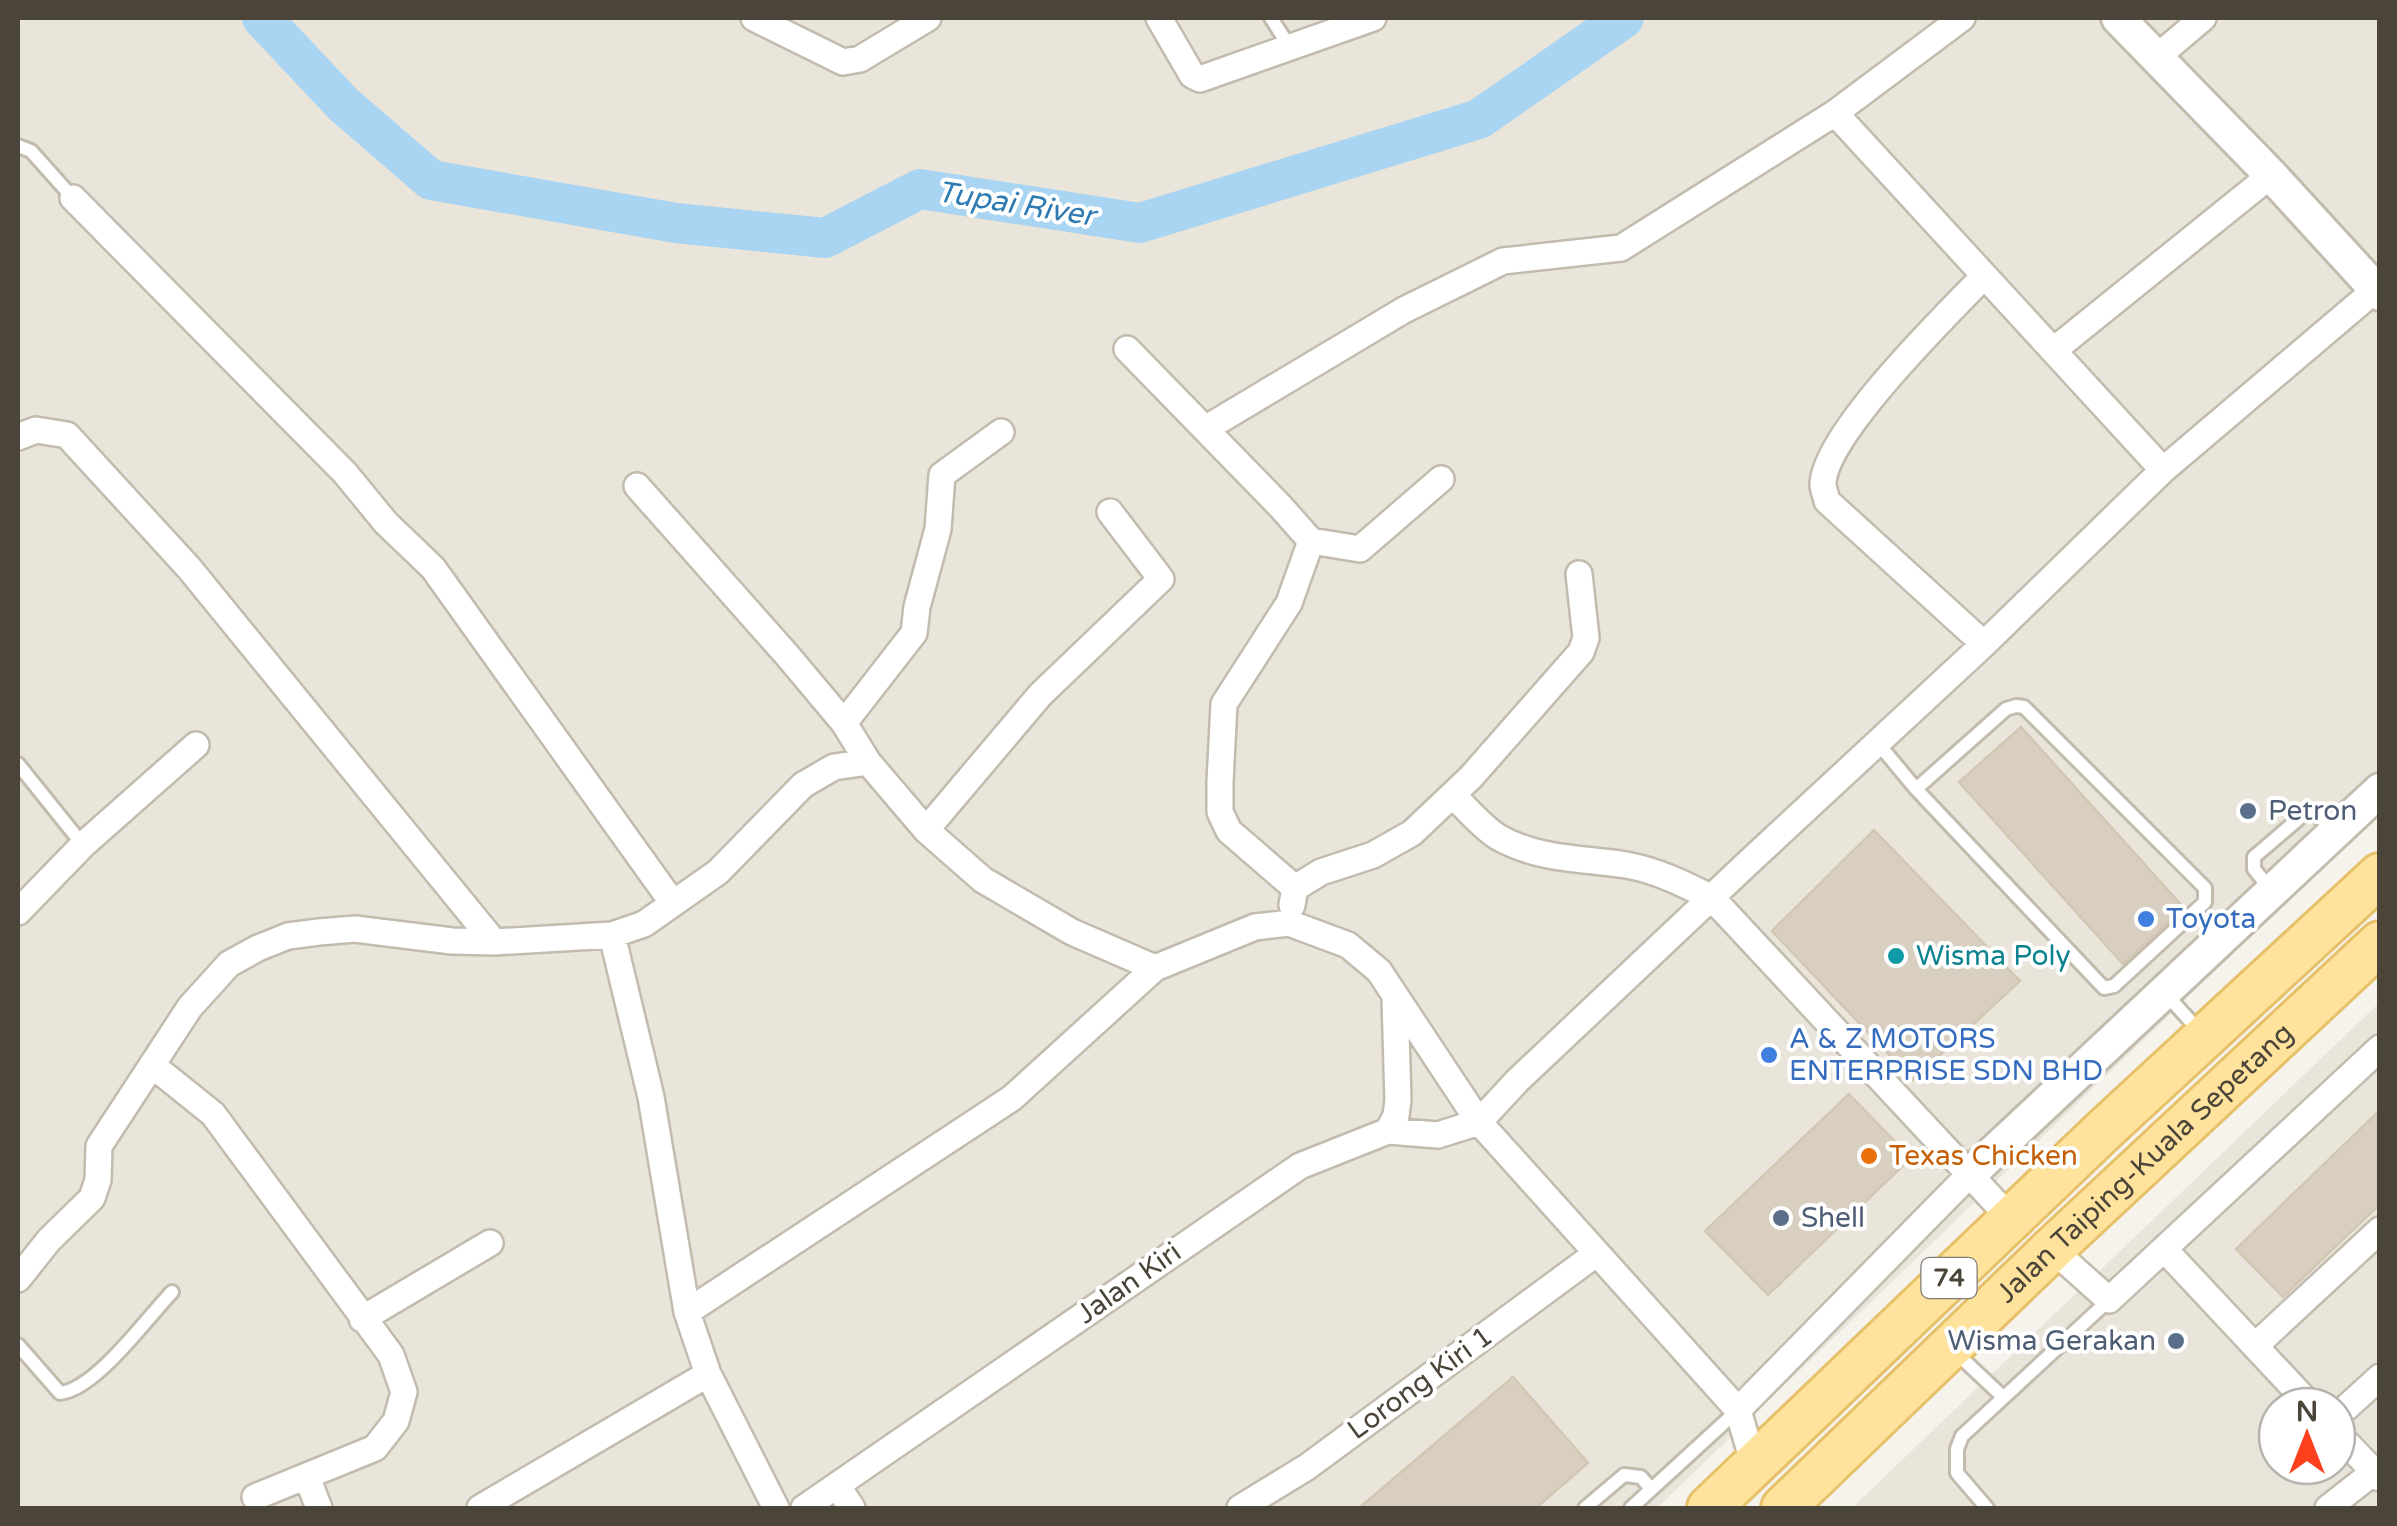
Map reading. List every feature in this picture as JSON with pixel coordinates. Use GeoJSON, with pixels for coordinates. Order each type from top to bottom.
{"type":"FeatureCollection","features":[{"type":"Feature","properties":{"kind":"main road","name":"Jalan Taiping-Kuala Sepetang"},"geometry":{"type":"LineString","coordinates":[[1709,1508],[2011,1219],[2378,880]]}},
{"type":"Feature","properties":{"kind":"main road","name":"Jalan Taiping-Kuala Sepetang"},"geometry":{"type":"LineString","coordinates":[[1784,1508],[2052,1248],[2380,943]]}},
{"type":"Feature","properties":{"kind":"main road"},"geometry":{"type":"LineString","coordinates":[[2312,1004],[2361,980],[2380,978]]}},
{"type":"Feature","properties":{"kind":"street"},"geometry":{"type":"LineString","coordinates":[[754,18],[842,62],[860,59],[928,18]]}},
{"type":"Feature","properties":{"kind":"street"},"geometry":{"type":"LineString","coordinates":[[1159,18],[1192,75],[1200,79],[1373,18]]}},
{"type":"Feature","properties":{"kind":"street"},"geometry":{"type":"LineString","coordinates":[[1204,429],[1404,310],[1503,261],[1620,248],[1835,113],[1962,18]]}},
{"type":"Feature","properties":{"kind":"street"},"geometry":{"type":"LineString","coordinates":[[1479,1122],[2163,470],[2378,292],[2118,18]]}},
{"type":"Feature","properties":{"kind":"street"},"geometry":{"type":"LineString","coordinates":[[2158,56],[2203,18]]}},
{"type":"Feature","properties":{"kind":"street"},"geometry":{"type":"LineString","coordinates":[[1835,113],[2163,470]]}},
{"type":"Feature","properties":{"kind":"street"},"geometry":{"type":"LineString","coordinates":[[2054,350],[2271,175]]}},
{"type":"Feature","properties":{"kind":"street"},"geometry":{"type":"LineString","coordinates":[[73,198],[345,473],[386,523],[433,568],[672,902]]}},
{"type":"Feature","properties":{"kind":"street"},"geometry":{"type":"LineString","coordinates":[[1983,276],[1875,391],[1829,464],[1823,484],[1827,502],[1984,644]]}},
{"type":"Feature","properties":{"kind":"street"},"geometry":{"type":"LineString","coordinates":[[1128,349],[1310,541],[1360,549],[1441,479]]}},
{"type":"Feature","properties":{"kind":"street"},"geometry":{"type":"LineString","coordinates":[[18,438],[36,430],[67,435],[189,568],[494,942]]}},
{"type":"Feature","properties":{"kind":"street"},"geometry":{"type":"LineString","coordinates":[[844,723],[914,633],[938,530],[942,475],[1001,432]]}},
{"type":"Feature","properties":{"kind":"street"},"geometry":{"type":"LineString","coordinates":[[637,486],[844,723],[868,762],[926,830],[983,880],[1072,932],[1155,968]]}},
{"type":"Feature","properties":{"kind":"street"},"geometry":{"type":"LineString","coordinates":[[926,830],[1040,696],[1161,579],[1110,512]]}},
{"type":"Feature","properties":{"kind":"street"},"geometry":{"type":"LineString","coordinates":[[1295,888],[1229,831],[1220,812],[1220,782],[1224,704],[1289,603],[1310,541]]}},
{"type":"Feature","properties":{"kind":"street"},"geometry":{"type":"LineString","coordinates":[[1289,922],[1295,888],[1321,872],[1372,855],[1412,833],[1453,795],[1581,652],[1586,638],[1578,574]]}},
{"type":"Feature","properties":{"kind":"street"},"geometry":{"type":"LineString","coordinates":[[18,912],[82,845],[196,745]]}},
{"type":"Feature","properties":{"kind":"street"},"geometry":{"type":"LineString","coordinates":[[18,1279],[49,1240],[92,1198],[98,1180],[99,1146],[190,1006],[230,964],[288,936],[356,929],[494,942],[612,934],[644,924],[718,872],[803,786],[834,767],[868,762]]}},
{"type":"Feature","properties":{"kind":"street"},"geometry":{"type":"LineString","coordinates":[[1738,1410],[1970,1174],[2380,790]]}},
{"type":"Feature","properties":{"kind":"street"},"geometry":{"type":"LineString","coordinates":[[1453,795],[1494,835],[1518,847],[1543,856],[1628,865],[1662,874],[1712,898],[2011,1219]]}},
{"type":"Feature","properties":{"kind":"street"},"geometry":{"type":"LineString","coordinates":[[686,1312],[1012,1098],[1155,968],[1255,927],[1289,922],[1348,945],[1379,971],[1479,1122],[1738,1410],[1754,1465]]}},
{"type":"Feature","properties":{"kind":"street"},"geometry":{"type":"LineString","coordinates":[[612,934],[651,1097],[686,1312],[708,1374],[776,1508]]}},
{"type":"Feature","properties":{"kind":"street"},"geometry":{"type":"LineString","coordinates":[[1388,1131],[1396,1116],[1398,1100],[1395,999]]}},
{"type":"Feature","properties":{"kind":"street"},"geometry":{"type":"LineString","coordinates":[[2052,1248],[2109,1300],[2380,1048]]}},
{"type":"Feature","properties":{"kind":"street"},"geometry":{"type":"LineString","coordinates":[[152,1065],[213,1114],[391,1355],[404,1392],[396,1421],[375,1448],[256,1497]]}},
{"type":"Feature","properties":{"kind":"street","name":"Jalan Kiri"},"geometry":{"type":"LineString","coordinates":[[804,1508],[845,1498],[1300,1166],[1388,1131],[1438,1135],[1479,1122]]}},
{"type":"Feature","properties":{"kind":"street"},"geometry":{"type":"LineString","coordinates":[[2255,1346],[2380,1230]]}},
{"type":"Feature","properties":{"kind":"street"},"geometry":{"type":"LineString","coordinates":[[362,1319],[490,1242]]}},
{"type":"Feature","properties":{"kind":"street"},"geometry":{"type":"LineString","coordinates":[[2165,1250],[2292,1386]]}},
{"type":"Feature","properties":{"kind":"street","name":"Lorong Kiri 1"},"geometry":{"type":"LineString","coordinates":[[1240,1508],[1307,1467],[1597,1253]]}},
{"type":"Feature","properties":{"kind":"street"},"geometry":{"type":"LineString","coordinates":[[480,1508],[708,1374]]}},
{"type":"Feature","properties":{"kind":"street"},"geometry":{"type":"LineString","coordinates":[[2357,1398],[2380,1377]]}},
{"type":"Feature","properties":{"kind":"street"},"geometry":{"type":"LineString","coordinates":[[1738,1410],[1794,1426]]}},
{"type":"Feature","properties":{"kind":"street"},"geometry":{"type":"LineString","coordinates":[[2328,1508],[2377,1475],[2357,1454]]}},
{"type":"Feature","properties":{"kind":"street"},"geometry":{"type":"LineString","coordinates":[[306,1477],[319,1508]]}},
{"type":"Feature","properties":{"kind":"lane"},"geometry":{"type":"LineString","coordinates":[[1271,18],[1291,49]]}},
{"type":"Feature","properties":{"kind":"lane"},"geometry":{"type":"LineString","coordinates":[[18,146],[32,152],[73,198]]}},
{"type":"Feature","properties":{"kind":"lane"},"geometry":{"type":"LineString","coordinates":[[1877,742],[1916,789],[2104,988],[2114,986],[2207,897],[2205,888],[2024,707],[2006,709],[1916,789]]}},
{"type":"Feature","properties":{"kind":"lane"},"geometry":{"type":"LineString","coordinates":[[18,764],[82,845]]}},
{"type":"Feature","properties":{"kind":"lane"},"geometry":{"type":"LineString","coordinates":[[2164,991],[2205,1037]]}},
{"type":"Feature","properties":{"kind":"lane"},"geometry":{"type":"LineString","coordinates":[[18,1344],[51,1387],[60,1393],[73,1392],[92,1378],[172,1292]]}},
{"type":"Feature","properties":{"kind":"lane"},"geometry":{"type":"LineString","coordinates":[[1988,1508],[1957,1473],[1957,1450],[1962,1436],[2109,1300]]}},
{"type":"Feature","properties":{"kind":"lane"},"geometry":{"type":"LineString","coordinates":[[1950,1347],[2002,1396]]}},
{"type":"Feature","properties":{"kind":"lane"},"geometry":{"type":"LineString","coordinates":[[1631,1508],[1738,1410]]}},
{"type":"Feature","properties":{"kind":"lane"},"geometry":{"type":"LineString","coordinates":[[1585,1508],[1624,1475],[1640,1477],[1651,1489]]}},
{"type":"Feature","properties":{"kind":"shaded area"},"geometry":{"type":"Polygon","coordinates":[[[18,18],[2379,18],[2379,813],[1657,1508],[18,1508],[18,18]]]}},
{"type":"Feature","properties":{"kind":"shaded area"},"geometry":{"type":"Polygon","coordinates":[[[2379,1003],[2379,1508],[1852,1508],[2379,1003]]]}},
{"type":"Feature","properties":{"kind":"building"},"geometry":{"type":"Polygon","coordinates":[[[2021,727],[2184,908],[2123,964],[1959,782],[2021,727]]]}},
{"type":"Feature","properties":{"kind":"building","name":"Wisma Poly"},"geometry":{"type":"Polygon","coordinates":[[[1874,830],[2020,981],[1913,1080],[1772,931],[1874,830]]]}},
{"type":"Feature","properties":{"kind":"building"},"geometry":{"type":"Polygon","coordinates":[[[1849,1094],[1911,1158],[1768,1295],[1705,1231],[1849,1094]]]}},
{"type":"Feature","properties":{"kind":"building"},"geometry":{"type":"Polygon","coordinates":[[[2380,1110],[2380,1204],[2283,1297],[2236,1249],[2380,1110]]]}},
{"type":"Feature","properties":{"kind":"building"},"geometry":{"type":"Polygon","coordinates":[[[1513,1377],[1588,1463],[1536,1508],[1359,1508],[1513,1377]]]}},
{"type":"Feature","properties":{"kind":"waterway","name":"Tupai River"},"geometry":{"type":"LineString","coordinates":[[262,18],[343,104],[431,180],[676,223],[825,238],[920,189],[1140,223],[1479,119],[1624,18]]}},
{"type":"Feature","properties":{"kind":"place","name":"Petron"},"geometry":{"type":"Point","coordinates":[2248,811]}},
{"type":"Feature","properties":{"kind":"place","name":"Toyota"},"geometry":{"type":"Point","coordinates":[2146,919]}},
{"type":"Feature","properties":{"kind":"place","name":"Wisma Poly"},"geometry":{"type":"Point","coordinates":[1896,956]}},
{"type":"Feature","properties":{"kind":"place","name":"A & Z MOTORS ENTERPRISE SDN BHD"},"geometry":{"type":"Point","coordinates":[1769,1055]}},
{"type":"Feature","properties":{"kind":"place","name":"Texas Chicken"},"geometry":{"type":"Point","coordinates":[1869,1156]}},
{"type":"Feature","properties":{"kind":"place","name":"Shell"},"geometry":{"type":"Point","coordinates":[1781,1218]}},
{"type":"Feature","properties":{"kind":"place","name":"Wisma Gerakan"},"geometry":{"type":"Point","coordinates":[2176,1341]}}]}
